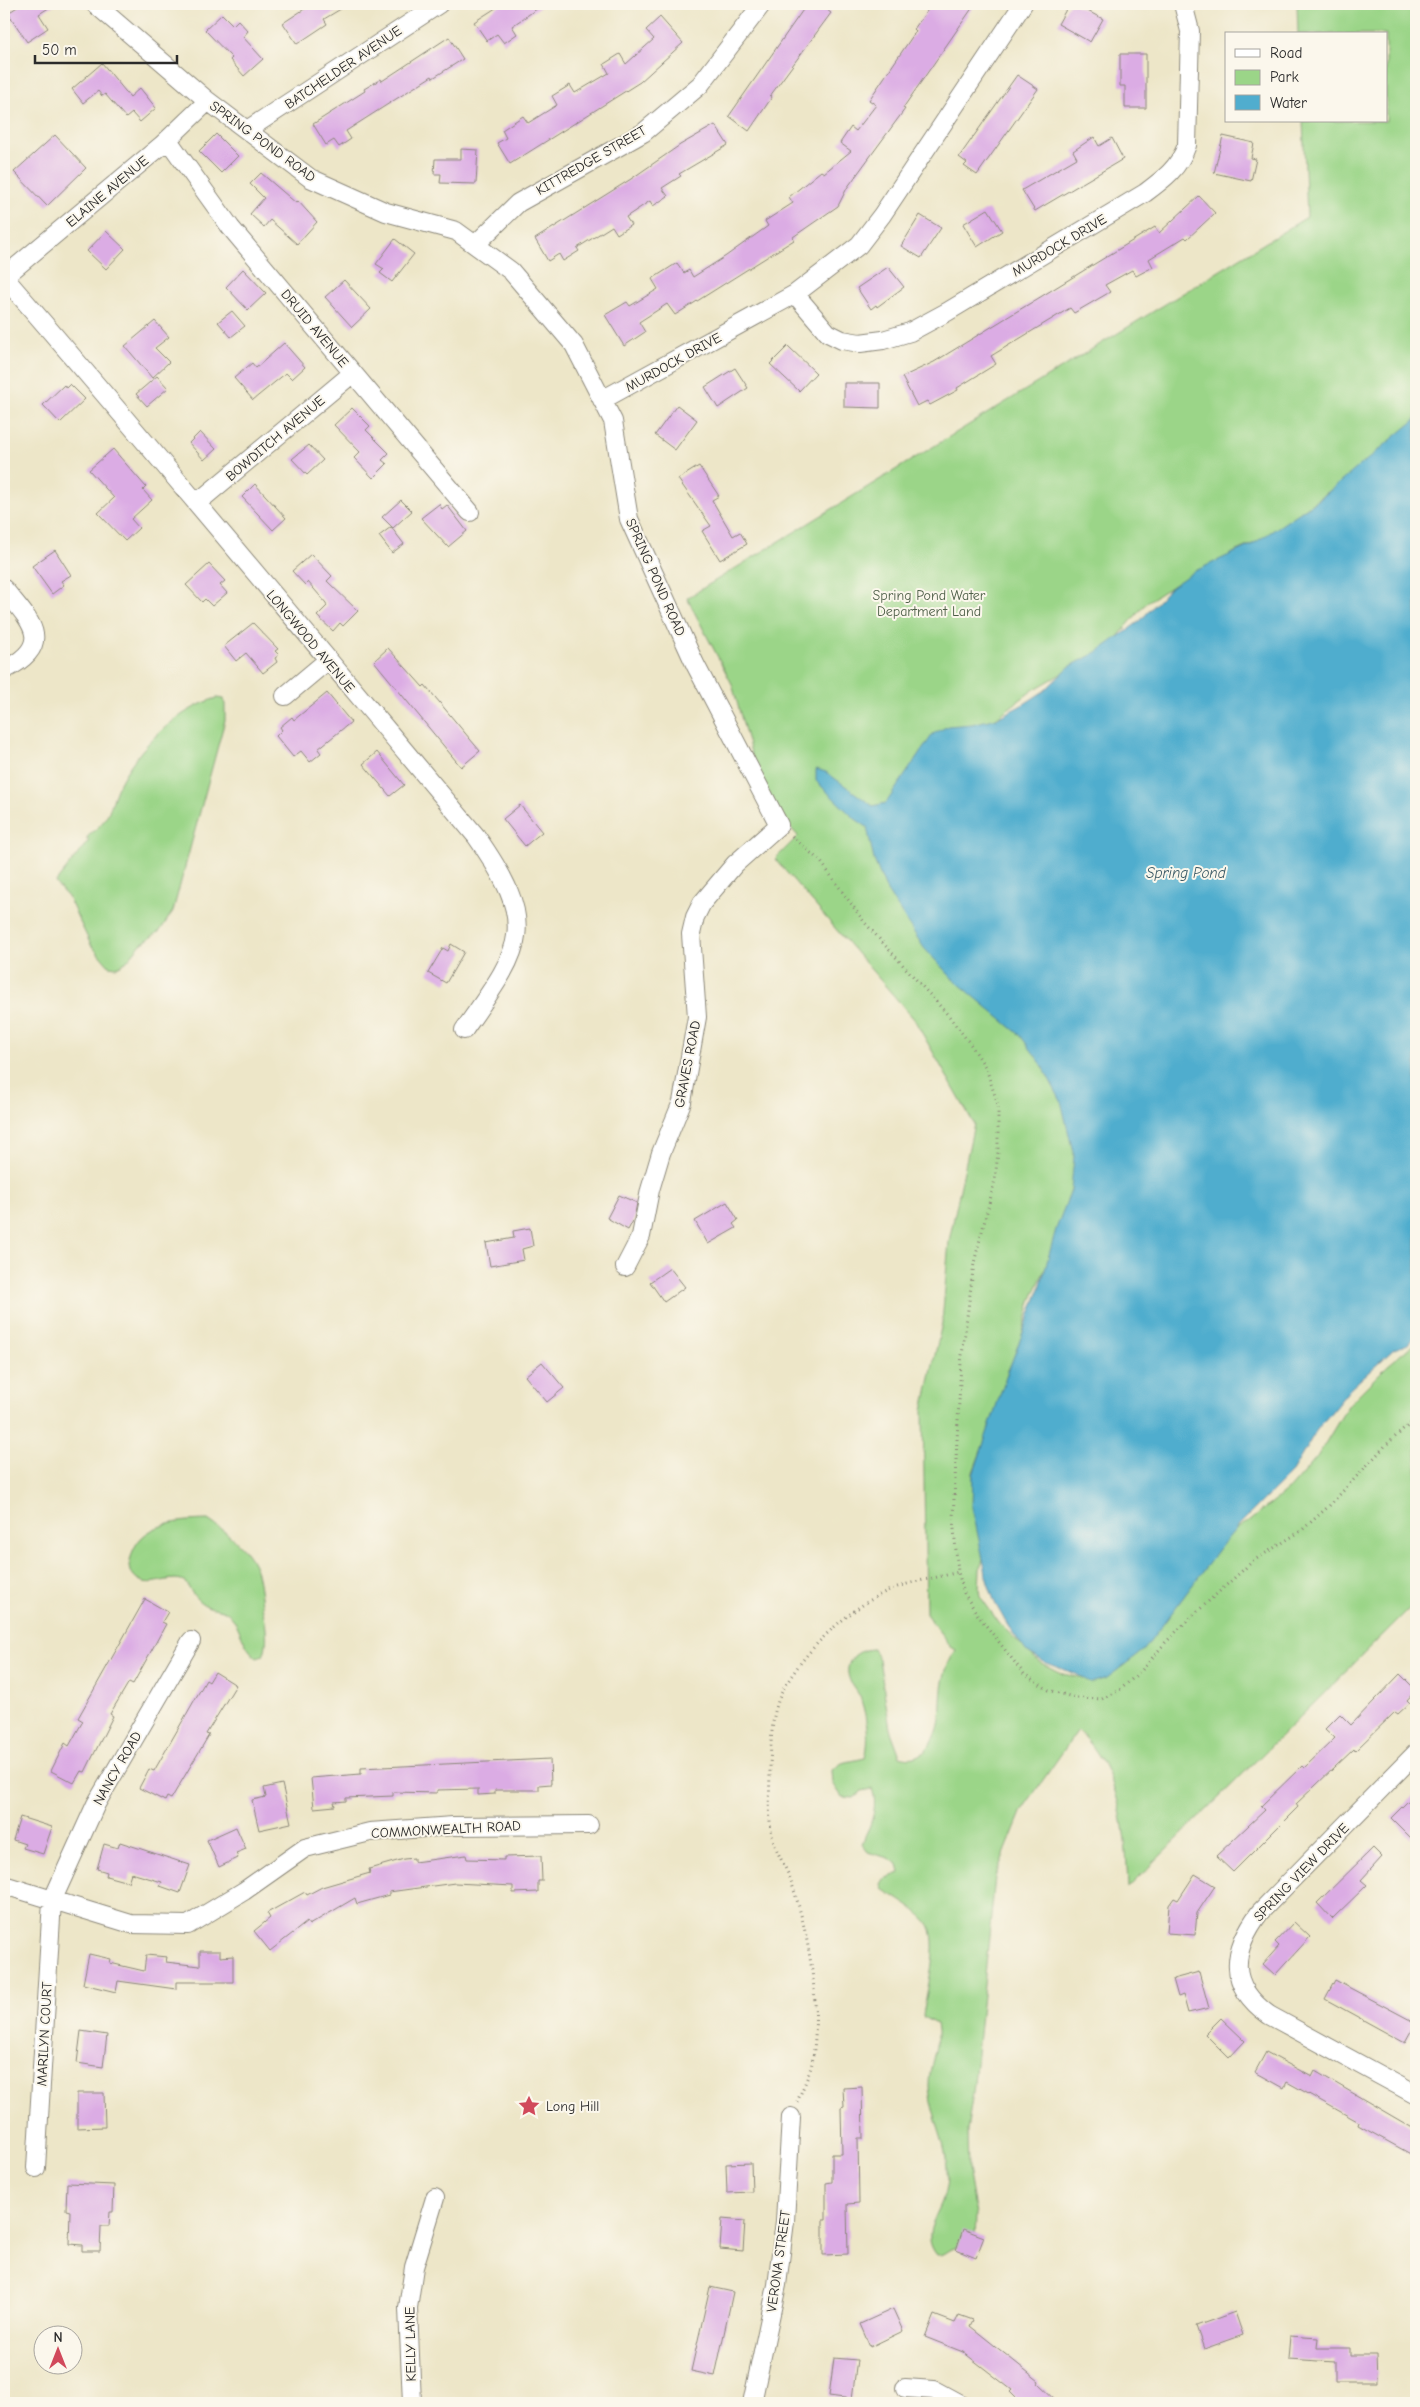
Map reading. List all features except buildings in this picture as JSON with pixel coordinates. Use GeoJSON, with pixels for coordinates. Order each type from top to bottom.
{"type":"FeatureCollection","features":[{"type":"Feature","properties":{"kind":"street","name":"SPRING POND ROAD"},"geometry":{"type":"LineString","coordinates":[[95,4],[208,100],[310,178],[386,212],[456,231],[511,271],[574,345],[613,421],[628,519],[695,664],[779,825]]}},
{"type":"Feature","properties":{"kind":"street","name":"BATCHELDER AVENUE"},"geometry":{"type":"LineString","coordinates":[[247,130],[439,4]]}},
{"type":"Feature","properties":{"kind":"street","name":"KITTREDGE STREET"},"geometry":{"type":"LineString","coordinates":[[475,245],[518,202],[643,132],[693,91],[700,85],[762,4]]}},
{"type":"Feature","properties":{"kind":"street","name":"MURDOCK DRIVE"},"geometry":{"type":"LineString","coordinates":[[602,400],[795,294],[859,245],[882,215],[1023,4]]}},
{"type":"Feature","properties":{"kind":"street","name":"MURDOCK DRIVE"},"geometry":{"type":"LineString","coordinates":[[795,294],[828,333],[842,340],[860,342],[883,340],[910,332],[947,312],[1145,193],[1175,169],[1182,159],[1187,145],[1190,32],[1184,4]]}},
{"type":"Feature","properties":{"kind":"street","name":"ELAINE AVENUE"},"geometry":{"type":"LineString","coordinates":[[4,277],[168,140],[208,100]]}},
{"type":"Feature","properties":{"kind":"street","name":"DRUID AVENUE"},"geometry":{"type":"LineString","coordinates":[[168,140],[231,228],[470,512]]}},
{"type":"Feature","properties":{"kind":"street","name":"LONGWOOD AVENUE"},"geometry":{"type":"LineString","coordinates":[[4,277],[476,836],[499,868],[516,911],[518,931],[515,948],[496,984],[464,1030]]}},
{"type":"Feature","properties":{"kind":"street","name":"BOWDITCH AVENUE"},"geometry":{"type":"LineString","coordinates":[[197,504],[353,373]]}},
{"type":"Feature","properties":{"kind":"street"},"geometry":{"type":"LineString","coordinates":[[4,590],[34,629],[34,644],[24,658],[4,670]]}},
{"type":"Feature","properties":{"kind":"street"},"geometry":{"type":"LineString","coordinates":[[285,696],[328,660]]}},
{"type":"Feature","properties":{"kind":"street","name":"GRAVES ROAD"},"geometry":{"type":"LineString","coordinates":[[624,1267],[641,1236],[650,1190],[658,1162],[682,1102],[697,1017],[691,934],[695,916],[702,903],[735,864],[779,825]]}},
{"type":"Feature","properties":{"kind":"street","name":"NANCY ROAD"},"geometry":{"type":"LineString","coordinates":[[52,1901],[96,1804],[191,1641]]}},
{"type":"Feature","properties":{"kind":"street","name":"SPRING VIEW DRIVE"},"geometry":{"type":"LineString","coordinates":[[1416,1753],[1260,1912],[1241,1943],[1238,1974],[1243,1988],[1253,2004],[1269,2015],[1416,2095]]}},
{"type":"Feature","properties":{"kind":"street","name":"COMMONWEALTH ROAD"},"geometry":{"type":"LineString","coordinates":[[4,1885],[131,1924],[188,1924],[244,1891],[305,1848],[370,1832],[453,1826],[589,1825]]}},
{"type":"Feature","properties":{"kind":"street","name":"MARILYN COURT"},"geometry":{"type":"LineString","coordinates":[[36,2168],[52,1901]]}},
{"type":"Feature","properties":{"kind":"street","name":"VERONA STREET"},"geometry":{"type":"LineString","coordinates":[[752,2403],[779,2275],[786,2213],[791,2117]]}},
{"type":"Feature","properties":{"kind":"street","name":"KELLY LANE"},"geometry":{"type":"LineString","coordinates":[[412,2403],[408,2308],[414,2267],[435,2198]]}},
{"type":"Feature","properties":{"kind":"street"},"geometry":{"type":"LineString","coordinates":[[905,2388],[934,2390],[958,2403]]}},
{"type":"Feature","properties":{"kind":"path"},"geometry":{"type":"LineString","coordinates":[[779,825],[820,862],[865,923],[949,1016],[986,1068],[998,1105],[998,1152],[995,1180],[974,1263],[960,1380],[953,1518],[958,1572],[970,1604],[1024,1674],[1049,1690],[1064,1695],[1102,1699],[1129,1683],[1174,1633],[1253,1561],[1301,1531],[1328,1506],[1387,1444],[1416,1419]]}},
{"type":"Feature","properties":{"kind":"path"},"geometry":{"type":"LineString","coordinates":[[791,2117],[811,2066],[815,2036],[812,1981],[801,1918],[791,1882],[774,1841],[770,1822],[770,1756],[775,1712],[781,1694],[801,1661],[856,1610],[892,1589],[958,1572]]}},
{"type":"Feature","properties":{"kind":"green space","name":"Spring Pond Water Department Land"},"geometry":{"type":"Polygon","coordinates":[[[1297,4],[1416,4],[1416,422],[1344,483],[1329,491],[1264,539],[1236,551],[1193,579],[1177,583],[1147,602],[1110,646],[1033,690],[992,721],[1065,1070],[1076,1172],[1060,1235],[1031,1301],[1018,1350],[1008,1370],[1002,1396],[973,1472],[973,1487],[985,1551],[980,1570],[979,1589],[980,1596],[999,1623],[1039,1662],[1063,1674],[1087,1679],[1185,1586],[1231,1531],[1248,1522],[1290,1488],[1317,1457],[1349,1404],[1387,1366],[1416,1342],[1416,1602],[1128,1888],[1123,1824],[1112,1783],[1104,1764],[1078,1730],[1022,1810],[995,1877],[973,2093],[967,2130],[968,2169],[976,2215],[975,2242],[937,2255],[932,2247],[930,2232],[945,2192],[947,2164],[929,2087],[930,2071],[937,2040],[936,2024],[923,2017],[933,1954],[931,1930],[927,1922],[917,1913],[883,1889],[881,1884],[884,1879],[900,1873],[898,1864],[888,1858],[868,1852],[862,1844],[871,1824],[874,1810],[875,1803],[872,1789],[862,1791],[854,1798],[842,1797],[833,1783],[832,1770],[842,1763],[865,1758],[867,1751],[868,1736],[865,1714],[860,1698],[851,1683],[848,1670],[851,1660],[855,1655],[873,1649],[879,1659],[890,1729],[900,1756],[910,1758],[925,1751],[936,1734],[939,1726],[944,1678],[949,1662],[956,1650],[951,1647],[926,1614],[923,1410],[942,1323],[949,1241],[974,1124],[914,1019],[775,859],[798,836],[763,796],[732,684],[687,598],[1307,217],[1303,122],[1388,122],[1388,32],[1298,32],[1297,4]]]}},
{"type":"Feature","properties":{"kind":"green space"},"geometry":{"type":"Polygon","coordinates":[[[217,698],[223,699],[225,704],[225,720],[173,911],[160,931],[141,944],[126,962],[117,967],[109,966],[91,945],[68,897],[55,883],[89,840],[86,839],[104,820],[117,789],[136,757],[160,732],[174,721],[202,703],[217,698]]]}},
{"type":"Feature","properties":{"kind":"green space"},"geometry":{"type":"Polygon","coordinates":[[[208,1520],[237,1542],[254,1564],[266,1628],[266,1645],[263,1656],[257,1658],[252,1654],[234,1620],[227,1612],[201,1603],[184,1581],[172,1579],[147,1583],[136,1578],[131,1571],[130,1560],[136,1545],[152,1530],[173,1523],[208,1520]]]}},
{"type":"Feature","properties":{"kind":"water","name":"Spring Pond"},"geometry":{"type":"Polygon","coordinates":[[[1416,419],[1416,1335],[1408,1344],[1394,1349],[1350,1389],[1316,1431],[1292,1472],[1239,1525],[1223,1544],[1144,1650],[1107,1678],[1091,1683],[1076,1674],[1046,1663],[1026,1651],[1008,1626],[995,1603],[988,1583],[972,1507],[973,1475],[1007,1374],[1040,1288],[1056,1229],[1071,1190],[1074,1156],[1061,1101],[1040,1062],[1020,1035],[952,978],[924,948],[887,891],[874,860],[867,827],[854,818],[816,781],[816,769],[826,772],[873,806],[886,803],[933,734],[948,726],[972,724],[997,718],[1044,691],[1069,667],[1097,652],[1140,621],[1171,587],[1193,572],[1253,544],[1321,498],[1416,419]]]}},
{"type":"Feature","properties":{"kind":"place","name":"Long Hill"},"geometry":{"type":"Point","coordinates":[529,2106]}}]}
